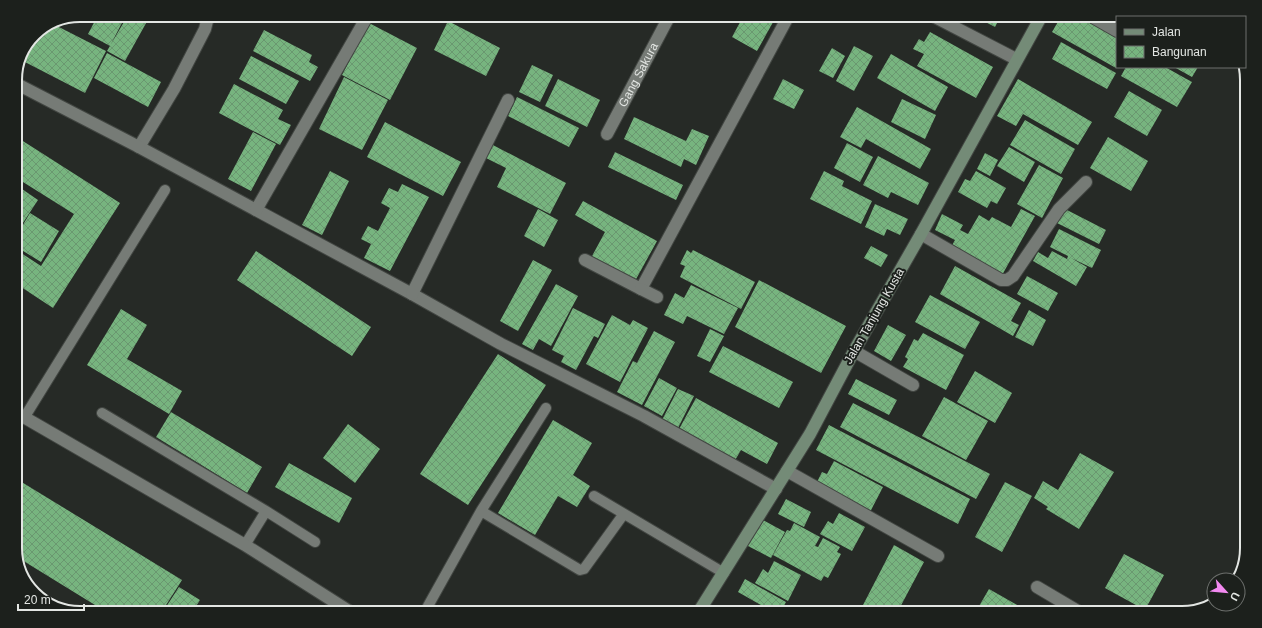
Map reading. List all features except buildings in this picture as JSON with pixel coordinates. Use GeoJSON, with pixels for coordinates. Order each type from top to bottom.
{"type":"FeatureCollection","features":[{"type":"Feature","properties":{"kind":"street"},"geometry":{"type":"LineString","coordinates":[[139,147],[174,89],[205,30],[207,22]]}},
{"type":"Feature","properties":{"kind":"street"},"geometry":{"type":"LineString","coordinates":[[256,210],[364,22]]}},
{"type":"Feature","properties":{"kind":"street","name":"Gang Sakura"},"geometry":{"type":"LineString","coordinates":[[607,134],[666,22]]}},
{"type":"Feature","properties":{"kind":"street"},"geometry":{"type":"LineString","coordinates":[[641,289],[785,22]]}},
{"type":"Feature","properties":{"kind":"street"},"geometry":{"type":"LineString","coordinates":[[945,22],[1016,59]]}},
{"type":"Feature","properties":{"kind":"street","name":"Jalan Tanjung Kusta"},"geometry":{"type":"LineString","coordinates":[[703,606],[787,471],[921,234],[1016,59],[1038,22]]}},
{"type":"Feature","properties":{"kind":"street"},"geometry":{"type":"LineString","coordinates":[[1101,22],[1116,30]]}},
{"type":"Feature","properties":{"kind":"street"},"geometry":{"type":"LineString","coordinates":[[22,87],[139,147],[412,294],[501,344],[644,416],[776,489]]}},
{"type":"Feature","properties":{"kind":"street"},"geometry":{"type":"LineString","coordinates":[[412,294],[508,100]]}},
{"type":"Feature","properties":{"kind":"street"},"geometry":{"type":"LineString","coordinates":[[921,234],[1001,280],[1007,280],[1013,276],[1059,209],[1086,182]]}},
{"type":"Feature","properties":{"kind":"street"},"geometry":{"type":"LineString","coordinates":[[585,260],[657,297]]}},
{"type":"Feature","properties":{"kind":"street"},"geometry":{"type":"LineString","coordinates":[[854,352],[913,385]]}},
{"type":"Feature","properties":{"kind":"street"},"geometry":{"type":"LineString","coordinates":[[22,416],[245,545],[341,606]]}},
{"type":"Feature","properties":{"kind":"street"},"geometry":{"type":"LineString","coordinates":[[787,471],[938,556]]}},
{"type":"Feature","properties":{"kind":"street"},"geometry":{"type":"LineString","coordinates":[[1037,588],[1069,606]]}},
{"type":"Feature","properties":{"kind":"lane"},"geometry":{"type":"LineString","coordinates":[[22,412],[165,190]]}},
{"type":"Feature","properties":{"kind":"lane"},"geometry":{"type":"LineString","coordinates":[[428,606],[482,511],[546,408]]}},
{"type":"Feature","properties":{"kind":"lane"},"geometry":{"type":"LineString","coordinates":[[102,413],[315,542]]}},
{"type":"Feature","properties":{"kind":"lane"},"geometry":{"type":"LineString","coordinates":[[594,496],[623,515],[724,573]]}},
{"type":"Feature","properties":{"kind":"lane"},"geometry":{"type":"LineString","coordinates":[[245,545],[266,511]]}},
{"type":"Feature","properties":{"kind":"lane"},"geometry":{"type":"LineString","coordinates":[[482,511],[580,570],[584,569],[623,515]]}}]}
